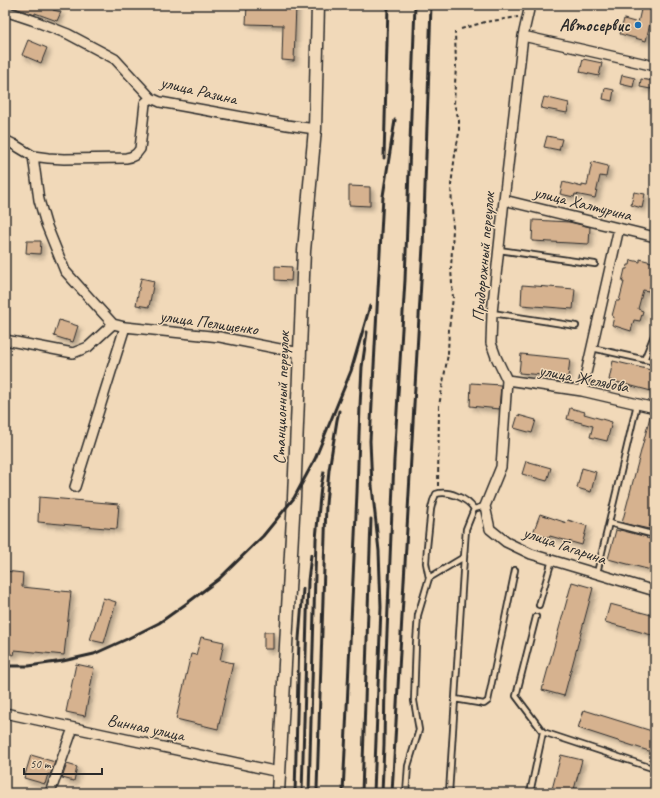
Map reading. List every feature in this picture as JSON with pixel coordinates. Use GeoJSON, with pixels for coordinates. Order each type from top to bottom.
{"type":"FeatureCollection","features":[{"type":"Feature","properties":{"kind":"main road","name":"Станционный переулок"},"geometry":{"type":"LineString","coordinates":[[278,793],[294,498],[304,251],[315,128],[318,5]]}},
{"type":"Feature","properties":{"kind":"street","name":"Придорожный переулок"},"geometry":{"type":"LineString","coordinates":[[485,506],[501,467],[507,380],[496,357],[492,343],[492,314],[523,36],[530,5]]}},
{"type":"Feature","properties":{"kind":"street","name":"улица Разина"},"geometry":{"type":"LineString","coordinates":[[5,11],[68,34],[115,59],[151,98],[160,102],[287,125],[315,128]]}},
{"type":"Feature","properties":{"kind":"street"},"geometry":{"type":"LineString","coordinates":[[523,36],[655,66]]}},
{"type":"Feature","properties":{"kind":"street"},"geometry":{"type":"LineString","coordinates":[[5,140],[33,156],[64,159],[126,158],[133,156],[137,154],[140,149],[145,103],[151,98]]}},
{"type":"Feature","properties":{"kind":"street"},"geometry":{"type":"LineString","coordinates":[[5,340],[74,353],[88,347],[114,324],[65,271],[46,224],[39,200],[33,156]]}},
{"type":"Feature","properties":{"kind":"street","name":"улица Халтурина"},"geometry":{"type":"LineString","coordinates":[[504,200],[655,237]]}},
{"type":"Feature","properties":{"kind":"street"},"geometry":{"type":"LineString","coordinates":[[582,391],[618,228]]}},
{"type":"Feature","properties":{"kind":"street","name":"улица Пелищенко"},"geometry":{"type":"LineString","coordinates":[[114,324],[125,327],[220,337],[300,353]]}},
{"type":"Feature","properties":{"kind":"street"},"geometry":{"type":"LineString","coordinates":[[75,487],[125,327]]}},
{"type":"Feature","properties":{"kind":"street","name":"улица Желябова"},"geometry":{"type":"LineString","coordinates":[[507,380],[582,391],[655,408]]}},
{"type":"Feature","properties":{"kind":"street","name":"улица Гагарина"},"geometry":{"type":"LineString","coordinates":[[485,506],[490,529],[506,542],[531,554],[655,591]]}},
{"type":"Feature","properties":{"kind":"street","name":"Винная улица"},"geometry":{"type":"LineString","coordinates":[[5,713],[279,772]]}},
{"type":"Feature","properties":{"kind":"street"},"geometry":{"type":"LineString","coordinates":[[50,793],[73,728]]}},
{"type":"Feature","properties":{"kind":"lane"},"geometry":{"type":"LineString","coordinates":[[499,250],[595,264]]}},
{"type":"Feature","properties":{"kind":"lane"},"geometry":{"type":"LineString","coordinates":[[492,314],[576,326]]}},
{"type":"Feature","properties":{"kind":"lane"},"geometry":{"type":"LineString","coordinates":[[644,360],[655,333]]}},
{"type":"Feature","properties":{"kind":"lane"},"geometry":{"type":"LineString","coordinates":[[592,348],[655,362]]}},
{"type":"Feature","properties":{"kind":"lane"},"geometry":{"type":"LineString","coordinates":[[597,574],[637,404]]}},
{"type":"Feature","properties":{"kind":"lane"},"geometry":{"type":"LineString","coordinates":[[406,793],[408,766],[418,730],[414,701],[416,643],[418,615],[429,578],[426,563],[433,501],[438,493],[450,494],[465,500],[474,509]]}},
{"type":"Feature","properties":{"kind":"lane"},"geometry":{"type":"LineString","coordinates":[[474,509],[485,506]]}},
{"type":"Feature","properties":{"kind":"lane"},"geometry":{"type":"LineString","coordinates":[[449,793],[466,529],[474,509]]}},
{"type":"Feature","properties":{"kind":"lane"},"geometry":{"type":"LineString","coordinates":[[609,523],[655,535]]}},
{"type":"Feature","properties":{"kind":"lane"},"geometry":{"type":"LineString","coordinates":[[429,578],[464,557]]}},
{"type":"Feature","properties":{"kind":"lane"},"geometry":{"type":"LineString","coordinates":[[538,605],[552,560]]}},
{"type":"Feature","properties":{"kind":"lane"},"geometry":{"type":"LineString","coordinates":[[455,699],[484,704],[488,701],[515,570]]}},
{"type":"Feature","properties":{"kind":"lane"},"geometry":{"type":"LineString","coordinates":[[536,617],[516,696],[543,732],[655,769]]}},
{"type":"Feature","properties":{"kind":"lane"},"geometry":{"type":"LineString","coordinates":[[530,793],[543,732]]}},
{"type":"Feature","properties":{"kind":"path"},"geometry":{"type":"LineString","coordinates":[[461,29],[485,22],[528,15]]}},
{"type":"Feature","properties":{"kind":"path"},"geometry":{"type":"LineString","coordinates":[[438,493],[439,406],[448,354],[449,328],[453,298],[451,269],[453,230],[451,185],[459,133],[459,120],[454,104],[456,65],[455,32]]}},
{"type":"Feature","properties":{"kind":"building"},"geometry":{"type":"Polygon","coordinates":[[[9,5],[55,5],[53,10],[61,12],[57,21],[35,13],[35,15],[9,5]]]}},
{"type":"Feature","properties":{"kind":"building"},"geometry":{"type":"Polygon","coordinates":[[[247,5],[296,5],[294,61],[282,60],[283,25],[246,24],[247,5]]]}},
{"type":"Feature","properties":{"kind":"building"},"geometry":{"type":"Polygon","coordinates":[[[642,5],[654,5],[646,41],[620,34],[624,19],[638,23],[642,5]]]}},
{"type":"Feature","properties":{"kind":"building"},"geometry":{"type":"Polygon","coordinates":[[[28,40],[47,48],[41,63],[22,55],[28,40]]]}},
{"type":"Feature","properties":{"kind":"building"},"geometry":{"type":"Polygon","coordinates":[[[583,59],[602,63],[599,76],[580,72],[583,59]]]}},
{"type":"Feature","properties":{"kind":"building"},"geometry":{"type":"Polygon","coordinates":[[[622,75],[635,78],[633,87],[620,84],[622,75]]]}},
{"type":"Feature","properties":{"kind":"building"},"geometry":{"type":"Polygon","coordinates":[[[641,79],[653,81],[651,89],[640,87],[641,79]]]}},
{"type":"Feature","properties":{"kind":"building"},"geometry":{"type":"Polygon","coordinates":[[[605,88],[614,90],[612,101],[603,99],[605,88]]]}},
{"type":"Feature","properties":{"kind":"building"},"geometry":{"type":"Polygon","coordinates":[[[544,97],[569,103],[567,113],[541,108],[544,97]]]}},
{"type":"Feature","properties":{"kind":"building"},"geometry":{"type":"Polygon","coordinates":[[[547,136],[562,139],[559,150],[544,147],[547,136]]]}},
{"type":"Feature","properties":{"kind":"building"},"geometry":{"type":"Polygon","coordinates":[[[592,162],[608,166],[606,177],[600,176],[595,198],[575,194],[574,197],[560,194],[563,182],[582,187],[582,185],[587,186],[592,162]]]}},
{"type":"Feature","properties":{"kind":"building"},"geometry":{"type":"Polygon","coordinates":[[[349,186],[370,187],[370,206],[349,205],[349,186]]]}},
{"type":"Feature","properties":{"kind":"building"},"geometry":{"type":"Polygon","coordinates":[[[634,192],[645,194],[642,208],[631,205],[634,192]]]}},
{"type":"Feature","properties":{"kind":"building"},"geometry":{"type":"Polygon","coordinates":[[[533,220],[569,222],[590,227],[589,244],[532,241],[533,220]]]}},
{"type":"Feature","properties":{"kind":"building"},"geometry":{"type":"Polygon","coordinates":[[[27,241],[41,241],[40,254],[26,253],[27,241]]]}},
{"type":"Feature","properties":{"kind":"building"},"geometry":{"type":"Polygon","coordinates":[[[640,259],[655,263],[655,269],[649,291],[643,290],[638,309],[643,311],[640,321],[634,320],[631,331],[612,325],[614,317],[612,316],[616,301],[619,301],[624,282],[622,282],[625,269],[627,269],[628,265],[630,265],[631,260],[640,262],[640,259]]]}},
{"type":"Feature","properties":{"kind":"building"},"geometry":{"type":"Polygon","coordinates":[[[275,266],[292,267],[291,281],[275,280],[275,266]]]}},
{"type":"Feature","properties":{"kind":"building"},"geometry":{"type":"Polygon","coordinates":[[[141,278],[154,281],[149,307],[136,305],[141,278]]]}},
{"type":"Feature","properties":{"kind":"building"},"geometry":{"type":"Polygon","coordinates":[[[522,285],[575,289],[573,309],[521,305],[522,285]]]}},
{"type":"Feature","properties":{"kind":"building"},"geometry":{"type":"Polygon","coordinates":[[[59,320],[78,326],[73,342],[54,336],[59,320]]]}},
{"type":"Feature","properties":{"kind":"building"},"geometry":{"type":"Polygon","coordinates":[[[521,354],[570,359],[568,377],[519,373],[521,354]]]}},
{"type":"Feature","properties":{"kind":"building"},"geometry":{"type":"Polygon","coordinates":[[[613,361],[655,371],[655,392],[609,380],[613,361]]]}},
{"type":"Feature","properties":{"kind":"building"},"geometry":{"type":"Polygon","coordinates":[[[471,383],[501,385],[499,409],[470,406],[471,383]]]}},
{"type":"Feature","properties":{"kind":"building"},"geometry":{"type":"Polygon","coordinates":[[[570,408],[585,412],[584,414],[612,422],[607,441],[590,437],[593,426],[567,419],[570,408]]]}},
{"type":"Feature","properties":{"kind":"building"},"geometry":{"type":"Polygon","coordinates":[[[651,413],[655,414],[655,506],[649,529],[622,523],[651,413]]]}},
{"type":"Feature","properties":{"kind":"building"},"geometry":{"type":"Polygon","coordinates":[[[518,415],[536,420],[532,433],[514,428],[518,415]]]}},
{"type":"Feature","properties":{"kind":"building"},"geometry":{"type":"Polygon","coordinates":[[[526,461],[551,468],[547,481],[522,474],[526,461]]]}},
{"type":"Feature","properties":{"kind":"building"},"geometry":{"type":"Polygon","coordinates":[[[582,468],[596,472],[591,492],[577,488],[582,468]]]}},
{"type":"Feature","properties":{"kind":"building"},"geometry":{"type":"Polygon","coordinates":[[[39,497],[119,504],[117,529],[38,522],[39,497]]]}},
{"type":"Feature","properties":{"kind":"building"},"geometry":{"type":"Polygon","coordinates":[[[540,514],[567,523],[568,520],[587,526],[582,545],[533,533],[540,514]]]}},
{"type":"Feature","properties":{"kind":"building"},"geometry":{"type":"Polygon","coordinates":[[[616,530],[655,540],[655,571],[608,559],[616,530]]]}},
{"type":"Feature","properties":{"kind":"building"},"geometry":{"type":"Polygon","coordinates":[[[5,571],[23,573],[22,587],[71,592],[64,655],[15,650],[14,655],[5,652],[5,571]]]}},
{"type":"Feature","properties":{"kind":"building"},"geometry":{"type":"Polygon","coordinates":[[[572,582],[593,588],[564,696],[542,690],[572,582]]]}},
{"type":"Feature","properties":{"kind":"building"},"geometry":{"type":"Polygon","coordinates":[[[103,598],[116,602],[104,643],[90,640],[103,598]]]}},
{"type":"Feature","properties":{"kind":"building"},"geometry":{"type":"Polygon","coordinates":[[[610,604],[655,616],[655,636],[605,622],[610,604]]]}},
{"type":"Feature","properties":{"kind":"building"},"geometry":{"type":"Polygon","coordinates":[[[264,632],[273,632],[273,649],[264,649],[264,632]]]}},
{"type":"Feature","properties":{"kind":"building"},"geometry":{"type":"Polygon","coordinates":[[[201,637],[224,642],[220,660],[233,663],[218,729],[176,719],[191,654],[196,655],[201,637]]]}},
{"type":"Feature","properties":{"kind":"building"},"geometry":{"type":"Polygon","coordinates":[[[76,664],[94,668],[85,716],[66,712],[76,664]]]}},
{"type":"Feature","properties":{"kind":"building"},"geometry":{"type":"Polygon","coordinates":[[[584,710],[655,732],[655,753],[578,728],[584,710]]]}},
{"type":"Feature","properties":{"kind":"building"},"geometry":{"type":"Polygon","coordinates":[[[31,755],[55,762],[50,775],[48,774],[45,784],[24,778],[31,755]]]}},
{"type":"Feature","properties":{"kind":"building"},"geometry":{"type":"Polygon","coordinates":[[[561,755],[582,760],[573,793],[551,793],[561,755]]]}},
{"type":"Feature","properties":{"kind":"building"},"geometry":{"type":"Polygon","coordinates":[[[67,764],[77,767],[74,781],[62,778],[67,764]]]}},
{"type":"Feature","properties":{"kind":"railway"},"geometry":{"type":"LineString","coordinates":[[384,158],[388,5]]}},
{"type":"Feature","properties":{"kind":"railway"},"geometry":{"type":"LineString","coordinates":[[382,793],[394,460],[405,280],[415,5]]}},
{"type":"Feature","properties":{"kind":"railway"},"geometry":{"type":"LineString","coordinates":[[392,793],[423,246],[431,5]]}},
{"type":"Feature","properties":{"kind":"railway"},"geometry":{"type":"LineString","coordinates":[[374,793],[381,607],[379,551],[372,486],[370,441],[383,196],[395,120]]}},
{"type":"Feature","properties":{"kind":"railway"},"geometry":{"type":"LineString","coordinates":[[5,666],[29,666],[63,661],[94,654],[159,623],[219,579],[263,536],[294,498],[315,459],[351,371],[370,306]]}},
{"type":"Feature","properties":{"kind":"railway"},"geometry":{"type":"LineString","coordinates":[[343,793],[362,367],[367,332]]}},
{"type":"Feature","properties":{"kind":"railway"},"geometry":{"type":"LineString","coordinates":[[317,789],[326,504],[329,470],[339,411]]}},
{"type":"Feature","properties":{"kind":"railway"},"geometry":{"type":"LineString","coordinates":[[309,793],[316,539],[321,486],[324,472]]}},
{"type":"Feature","properties":{"kind":"railway"},"geometry":{"type":"LineString","coordinates":[[362,793],[371,519]]}},
{"type":"Feature","properties":{"kind":"railway"},"geometry":{"type":"LineString","coordinates":[[302,793],[308,581],[311,555]]}},
{"type":"Feature","properties":{"kind":"railway"},"geometry":{"type":"LineString","coordinates":[[295,793],[299,639],[303,589]]}},
{"type":"Feature","properties":{"kind":"place","name":"Автосервис"},"geometry":{"type":"Point","coordinates":[638,25]}}]}
